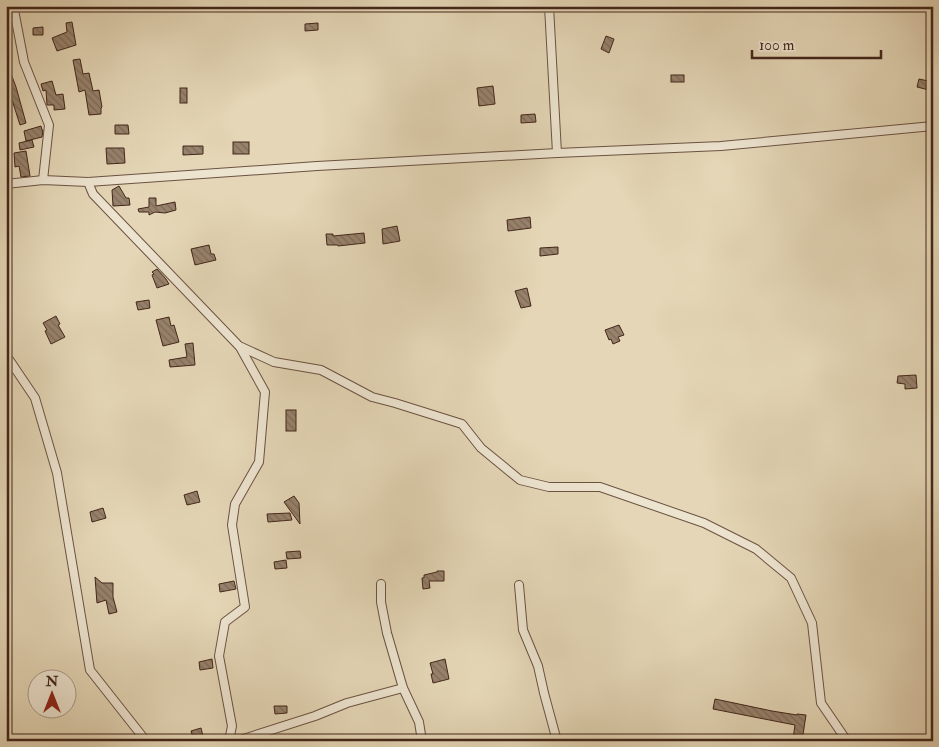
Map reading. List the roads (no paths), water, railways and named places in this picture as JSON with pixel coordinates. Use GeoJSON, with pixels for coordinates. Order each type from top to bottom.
{"type":"FeatureCollection","features":[{"type":"Feature","properties":{"kind":"street"},"geometry":{"type":"LineString","coordinates":[[15,6],[24,62],[49,125],[43,180]]}},
{"type":"Feature","properties":{"kind":"street"},"geometry":{"type":"LineString","coordinates":[[548,6],[557,153]]}},
{"type":"Feature","properties":{"kind":"street"},"geometry":{"type":"LineString","coordinates":[[6,184],[43,180],[88,182],[317,166],[721,146],[933,126]]}},
{"type":"Feature","properties":{"kind":"street"},"geometry":{"type":"LineString","coordinates":[[88,182],[94,194],[239,346],[266,392],[259,462],[235,504],[232,525],[245,607],[225,622],[219,656],[232,726],[230,741]]}},
{"type":"Feature","properties":{"kind":"street"},"geometry":{"type":"LineString","coordinates":[[239,346],[274,362],[321,370],[372,397],[395,402],[462,424],[481,448],[520,480],[549,487],[600,487],[704,523],[756,549],[791,578],[812,623],[821,703],[847,741]]}},
{"type":"Feature","properties":{"kind":"street"},"geometry":{"type":"LineString","coordinates":[[6,355],[34,398],[57,473],[90,670],[146,741]]}},
{"type":"Feature","properties":{"kind":"street"},"geometry":{"type":"LineString","coordinates":[[381,584],[381,602],[387,633],[403,688],[419,722],[422,741]]}},
{"type":"Feature","properties":{"kind":"street"},"geometry":{"type":"LineString","coordinates":[[519,585],[523,630],[538,666],[557,741]]}},
{"type":"Feature","properties":{"kind":"street"},"geometry":{"type":"LineString","coordinates":[[237,741],[315,716],[347,703],[403,688]]}}]}
